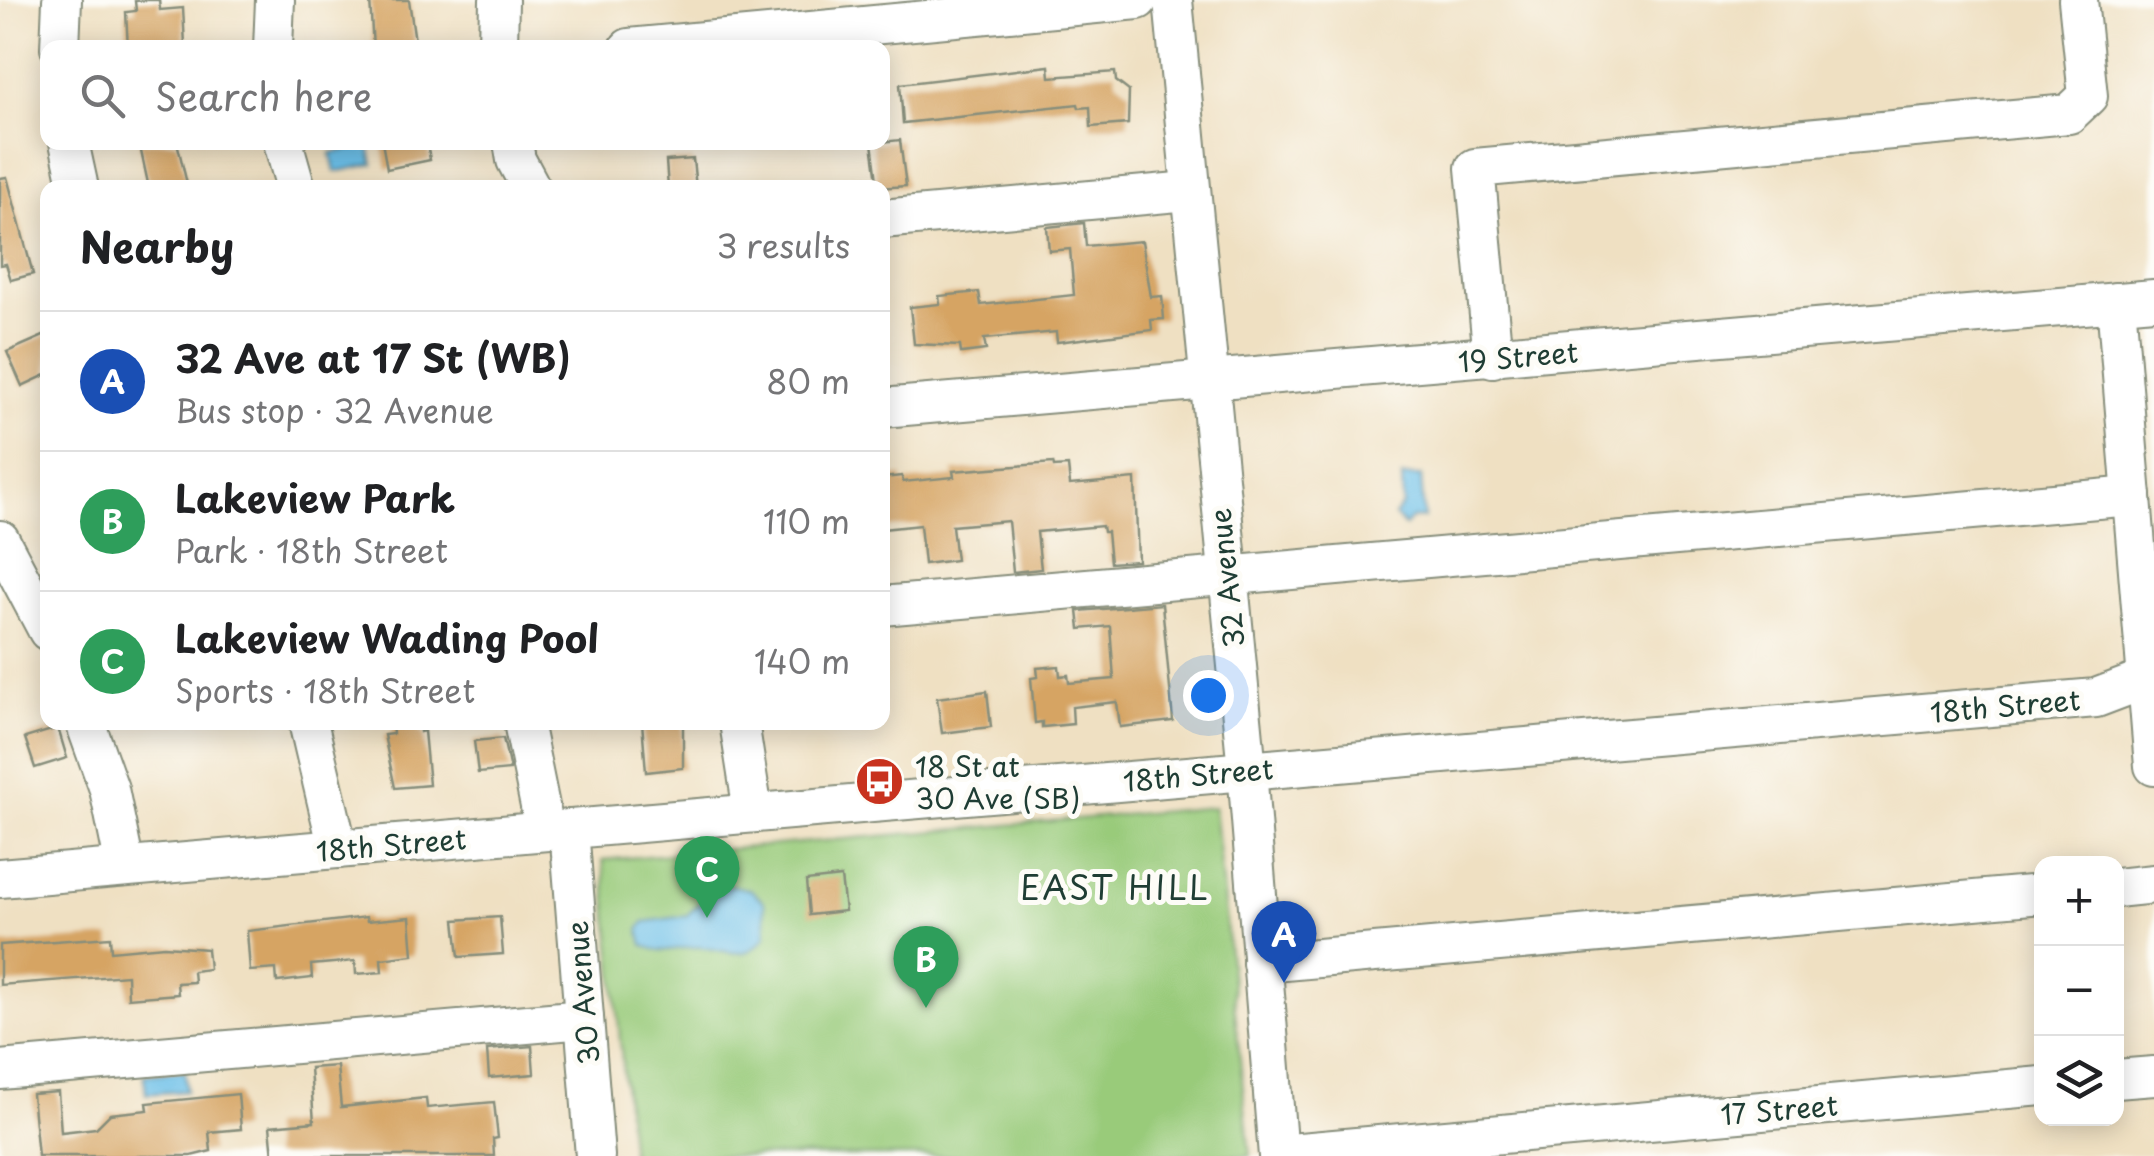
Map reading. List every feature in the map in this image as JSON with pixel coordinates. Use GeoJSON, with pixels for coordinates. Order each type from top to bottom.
{"type":"FeatureCollection","features":[{"type":"Feature","properties":{"kind":"street"},"geometry":{"type":"LineString","coordinates":[[60,40],[62,0]]}},
{"type":"Feature","properties":{"kind":"street"},"geometry":{"type":"LineString","coordinates":[[273,40],[275,0]]}},
{"type":"Feature","properties":{"kind":"street"},"geometry":{"type":"LineString","coordinates":[[498,40],[499,0]]}},
{"type":"Feature","properties":{"kind":"street"},"geometry":{"type":"LineString","coordinates":[[714,40],[1138,0]]}},
{"type":"Feature","properties":{"kind":"street","name":"32 Avenue"},"geometry":{"type":"LineString","coordinates":[[1173,0],[1206,381],[1247,770],[1278,1155]]}},
{"type":"Feature","properties":{"kind":"street"},"geometry":{"type":"LineString","coordinates":[[1494,358],[1476,168],[2069,114],[2088,96],[2078,0]]}},
{"type":"Feature","properties":{"kind":"street"},"geometry":{"type":"LineString","coordinates":[[71,150],[77,180]]}},
{"type":"Feature","properties":{"kind":"street"},"geometry":{"type":"LineString","coordinates":[[285,150],[294,180]]}},
{"type":"Feature","properties":{"kind":"street"},"geometry":{"type":"LineString","coordinates":[[514,150],[527,180]]}},
{"type":"Feature","properties":{"kind":"street"},"geometry":{"type":"LineString","coordinates":[[890,218],[1189,192]]}},
{"type":"Feature","properties":{"kind":"street","name":"19 Street"},"geometry":{"type":"LineString","coordinates":[[890,407],[2154,299]]}},
{"type":"Feature","properties":{"kind":"street"},"geometry":{"type":"LineString","coordinates":[[2116,302],[2150,678],[2154,766]]}},
{"type":"Feature","properties":{"kind":"street"},"geometry":{"type":"LineString","coordinates":[[890,605],[2132,496]]}},
{"type":"Feature","properties":{"kind":"street"},"geometry":{"type":"LineString","coordinates":[[0,540],[40,616]]}},
{"type":"Feature","properties":{"kind":"street","name":"18th Street"},"geometry":{"type":"LineString","coordinates":[[0,878],[2096,698],[2150,678]]}},
{"type":"Feature","properties":{"kind":"street"},"geometry":{"type":"LineString","coordinates":[[88,730],[108,789],[125,866]]}},
{"type":"Feature","properties":{"kind":"street"},"geometry":{"type":"LineString","coordinates":[[310,730],[338,849]]}},
{"type":"Feature","properties":{"kind":"street","name":"30 Avenue"},"geometry":{"type":"LineString","coordinates":[[526,730],[557,830],[584,1019],[595,1156]]}},
{"type":"Feature","properties":{"kind":"street"},"geometry":{"type":"LineString","coordinates":[[740,730],[753,812]]}},
{"type":"Feature","properties":{"kind":"street"},"geometry":{"type":"LineString","coordinates":[[2124,887],[2154,884]]}},
{"type":"Feature","properties":{"kind":"street"},"geometry":{"type":"LineString","coordinates":[[1262,963],[2034,895]]}},
{"type":"Feature","properties":{"kind":"street"},"geometry":{"type":"LineString","coordinates":[[0,1070],[584,1019]]}},
{"type":"Feature","properties":{"kind":"street"},"geometry":{"type":"LineString","coordinates":[[2124,1078],[2154,1076]]}},
{"type":"Feature","properties":{"kind":"street","name":"17 Street"},"geometry":{"type":"LineString","coordinates":[[1278,1155],[2034,1087]]}},
{"type":"Feature","properties":{"kind":"green space"},"geometry":{"type":"Polygon","coordinates":[[[1214,807],[1250,1156],[631,1156],[603,860],[1214,807]]]}},
{"type":"Feature","properties":{"kind":"water"},"geometry":{"type":"Polygon","coordinates":[[[370,150],[373,164],[335,172],[331,153],[370,150]]]}},
{"type":"Feature","properties":{"kind":"water"},"geometry":{"type":"Polygon","coordinates":[[[1421,476],[1424,518],[1411,519],[1405,526],[1394,516],[1403,505],[1402,477],[1421,476]]]}},
{"type":"Feature","properties":{"kind":"water"},"geometry":{"type":"Polygon","coordinates":[[[730,885],[751,890],[764,902],[766,936],[751,950],[658,950],[643,945],[639,930],[644,922],[686,916],[717,888],[730,885]]]}},
{"type":"Feature","properties":{"kind":"water"},"geometry":{"type":"Polygon","coordinates":[[[185,1071],[186,1091],[146,1094],[144,1075],[185,1071]]]}},
{"type":"Feature","properties":{"kind":"building"},"geometry":{"type":"Polygon","coordinates":[[[159,0],[160,10],[183,8],[185,40],[128,40],[126,12],[136,11],[135,1],[159,0]]]}},
{"type":"Feature","properties":{"kind":"building"},"geometry":{"type":"Polygon","coordinates":[[[370,0],[409,0],[415,40],[372,40],[370,0]]]}},
{"type":"Feature","properties":{"kind":"building"},"geometry":{"type":"Polygon","coordinates":[[[1049,66],[1050,77],[1115,72],[1116,81],[1129,91],[1128,124],[1091,127],[1090,107],[1079,108],[1078,104],[903,123],[900,84],[1049,66]]]}},
{"type":"Feature","properties":{"kind":"building"},"geometry":{"type":"Polygon","coordinates":[[[900,140],[906,186],[890,187],[890,180],[877,180],[873,150],[890,150],[890,141],[900,140]]]}},
{"type":"Feature","properties":{"kind":"building"},"geometry":{"type":"Polygon","coordinates":[[[141,150],[179,150],[186,180],[147,180],[141,150]]]}},
{"type":"Feature","properties":{"kind":"building"},"geometry":{"type":"Polygon","coordinates":[[[383,150],[428,150],[430,160],[387,169],[383,150]]]}},
{"type":"Feature","properties":{"kind":"building"},"geometry":{"type":"Polygon","coordinates":[[[693,159],[695,180],[667,180],[666,161],[693,159]]]}},
{"type":"Feature","properties":{"kind":"building"},"geometry":{"type":"Polygon","coordinates":[[[7,177],[33,274],[11,280],[6,264],[0,265],[0,178],[7,177]]]}},
{"type":"Feature","properties":{"kind":"building"},"geometry":{"type":"Polygon","coordinates":[[[1084,223],[1086,246],[1142,241],[1151,297],[1162,296],[1164,319],[1151,320],[1152,330],[1057,342],[1056,332],[984,339],[986,350],[961,353],[960,346],[914,344],[910,307],[940,304],[939,296],[979,292],[981,305],[1074,295],[1070,249],[1049,251],[1047,227],[1084,223]]]}},
{"type":"Feature","properties":{"kind":"building"},"geometry":{"type":"Polygon","coordinates":[[[40,338],[40,378],[22,386],[7,352],[40,338]]]}},
{"type":"Feature","properties":{"kind":"building"},"geometry":{"type":"Polygon","coordinates":[[[1053,463],[1054,467],[1068,466],[1070,485],[1135,479],[1138,561],[1110,563],[1107,532],[1103,532],[1102,526],[1037,532],[1041,569],[1013,572],[1008,521],[952,526],[956,560],[924,564],[920,525],[890,528],[890,477],[902,476],[903,482],[954,477],[953,471],[1053,463]]]}},
{"type":"Feature","properties":{"kind":"building"},"geometry":{"type":"Polygon","coordinates":[[[1162,604],[1173,721],[1120,727],[1117,702],[1072,707],[1073,724],[1042,727],[1042,722],[1035,723],[1031,678],[1038,677],[1037,668],[1059,666],[1060,676],[1068,675],[1069,683],[1114,679],[1110,626],[1080,629],[1078,611],[1162,604]]]}},
{"type":"Feature","properties":{"kind":"building"},"geometry":{"type":"Polygon","coordinates":[[[987,691],[991,727],[942,733],[937,698],[987,691]]]}},
{"type":"Feature","properties":{"kind":"building"},"geometry":{"type":"Polygon","coordinates":[[[59,730],[67,758],[35,768],[25,738],[59,730]]]}},
{"type":"Feature","properties":{"kind":"building"},"geometry":{"type":"Polygon","coordinates":[[[393,730],[424,731],[429,785],[395,788],[384,735],[393,734],[393,730]]]}},
{"type":"Feature","properties":{"kind":"building"},"geometry":{"type":"Polygon","coordinates":[[[643,730],[683,730],[683,768],[646,772],[643,730]]]}},
{"type":"Feature","properties":{"kind":"building"},"geometry":{"type":"Polygon","coordinates":[[[503,738],[510,770],[478,773],[474,741],[503,738]]]}},
{"type":"Feature","properties":{"kind":"building"},"geometry":{"type":"Polygon","coordinates":[[[841,877],[845,911],[809,915],[806,881],[841,877]]]}},
{"type":"Feature","properties":{"kind":"building"},"geometry":{"type":"Polygon","coordinates":[[[366,917],[367,921],[410,917],[413,955],[381,959],[382,972],[356,974],[355,961],[311,965],[312,978],[277,982],[276,969],[250,971],[247,931],[366,917]]]}},
{"type":"Feature","properties":{"kind":"building"},"geometry":{"type":"Polygon","coordinates":[[[500,917],[503,954],[459,957],[455,920],[500,917]]]}},
{"type":"Feature","properties":{"kind":"building"},"geometry":{"type":"Polygon","coordinates":[[[110,937],[111,951],[164,946],[207,949],[209,969],[193,971],[194,982],[177,983],[178,994],[128,998],[127,975],[0,985],[0,945],[110,937]]]}},
{"type":"Feature","properties":{"kind":"building"},"geometry":{"type":"Polygon","coordinates":[[[532,1046],[534,1074],[489,1078],[487,1050],[532,1046]]]}},
{"type":"Feature","properties":{"kind":"building"},"geometry":{"type":"Polygon","coordinates":[[[337,1066],[341,1107],[426,1098],[427,1108],[494,1102],[498,1138],[493,1139],[494,1156],[273,1156],[270,1126],[314,1122],[310,1068],[337,1066]]]}},
{"type":"Feature","properties":{"kind":"building"},"geometry":{"type":"Polygon","coordinates":[[[58,1092],[61,1132],[96,1128],[110,1114],[148,1110],[147,1103],[238,1094],[241,1129],[209,1132],[211,1151],[191,1156],[38,1156],[32,1094],[58,1092]]]}},
{"type":"Feature","properties":{"kind":"place","name":"18 St at 30 Ave (SB)"},"geometry":{"type":"Point","coordinates":[880,781]}},
{"type":"Feature","properties":{"kind":"place","name":"Lakeview Wading Pool"},"geometry":{"type":"Point","coordinates":[707,918]}},
{"type":"Feature","properties":{"kind":"place","name":"32 Ave at 17 St (WB)"},"geometry":{"type":"Point","coordinates":[1284,983]}},
{"type":"Feature","properties":{"kind":"place","name":"Lakeview Park"},"geometry":{"type":"Point","coordinates":[926,1008]}},
{"type":"Feature","properties":{"kind":"district","name":"EAST HILL"},"geometry":{"type":"Point","coordinates":[1115,887]}}]}
